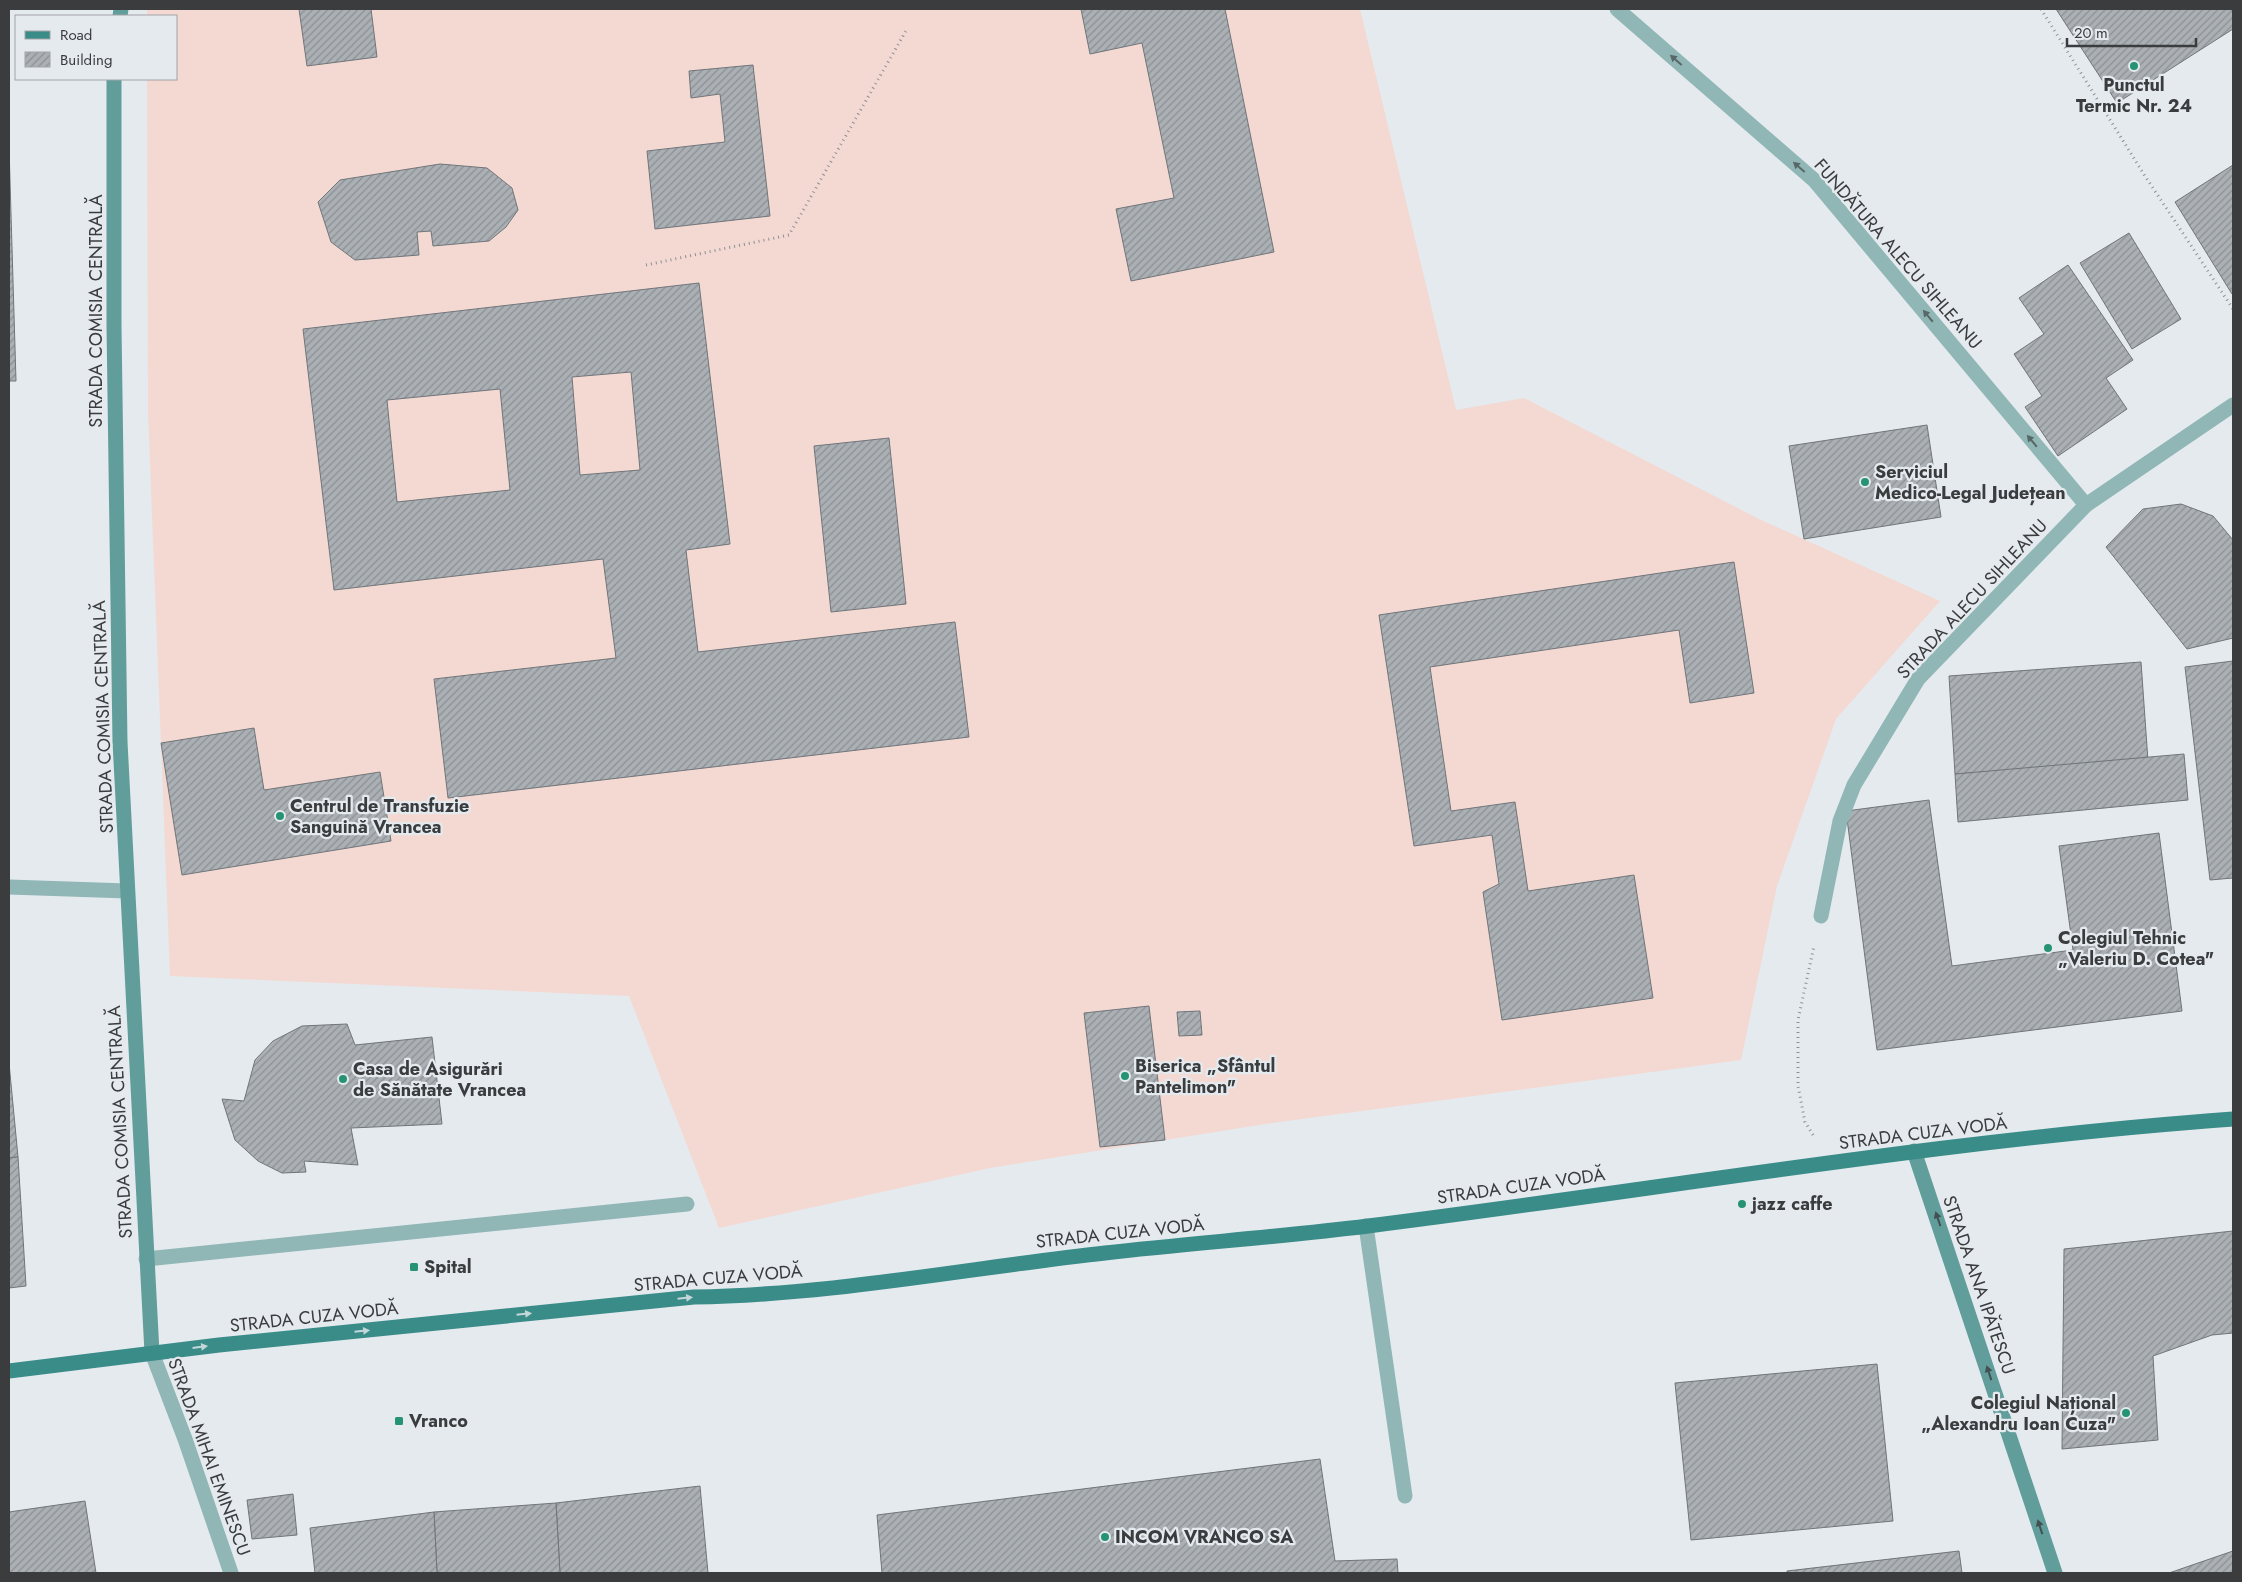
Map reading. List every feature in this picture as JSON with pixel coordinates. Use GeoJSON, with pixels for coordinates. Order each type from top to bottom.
{"type":"FeatureCollection","features":[{"type":"Feature","properties":{"kind":"main road","name":"STRADA CUZA VODĂ"},"geometry":{"type":"LineString","coordinates":[[9,1371],[152,1353],[694,1297],[743,1296],[1104,1253],[1366,1226],[1914,1151],[2233,1119]]}},
{"type":"Feature","properties":{"kind":"street","name":"FUNDĂTURA ALECU SIHLEANU"},"geometry":{"type":"LineString","coordinates":[[1617,9],[1814,180],[2086,505]]}},
{"type":"Feature","properties":{"kind":"street","name":"STRADA COMISIA CENTRALĂ"},"geometry":{"type":"LineString","coordinates":[[114,80],[114,326],[120,742],[152,1353]]}},
{"type":"Feature","properties":{"kind":"street","name":"STRADA ALECU SIHLEANU"},"geometry":{"type":"LineString","coordinates":[[1821,916],[1840,821],[1854,785],[1918,679],[2086,505],[2233,405]]}},
{"type":"Feature","properties":{"kind":"street"},"geometry":{"type":"LineString","coordinates":[[9,887],[127,891]]}},
{"type":"Feature","properties":{"kind":"street","name":"STRADA ANA IPĂTESCU"},"geometry":{"type":"LineString","coordinates":[[1914,1151],[2055,1573]]}},
{"type":"Feature","properties":{"kind":"street"},"geometry":{"type":"LineString","coordinates":[[146,1259],[687,1204]]}},
{"type":"Feature","properties":{"kind":"street"},"geometry":{"type":"LineString","coordinates":[[1366,1226],[1406,1496]]}},
{"type":"Feature","properties":{"kind":"street","name":"STRADA MIHAI EMINESCU"},"geometry":{"type":"LineString","coordinates":[[152,1353],[231,1573]]}},
{"type":"Feature","properties":{"kind":"path"},"geometry":{"type":"LineString","coordinates":[[2041,9],[2145,176],[2233,309]]}},
{"type":"Feature","properties":{"kind":"path"},"geometry":{"type":"LineString","coordinates":[[646,265],[790,235],[907,29]]}},
{"type":"Feature","properties":{"kind":"path"},"geometry":{"type":"LineString","coordinates":[[1821,916],[1798,1020],[1798,1086],[1805,1122],[1830,1163]]}},
{"type":"Feature","properties":{"kind":"shaded area"},"geometry":{"type":"Polygon","coordinates":[[[147,9],[1360,9],[1456,410],[1524,398],[1759,519],[1940,601],[1836,719],[1777,886],[1741,1060],[1272,1123],[990,1168],[719,1228],[629,996],[170,976],[148,412],[147,80],[178,80],[178,15],[147,15],[147,9]]]}},
{"type":"Feature","properties":{"kind":"building"},"geometry":{"type":"Polygon","coordinates":[[[299,9],[371,9],[377,57],[307,66],[299,9]]]}},
{"type":"Feature","properties":{"kind":"building"},"geometry":{"type":"Polygon","coordinates":[[[1081,9],[1225,9],[1274,252],[1131,281],[1116,209],[1174,198],[1142,43],[1090,54],[1081,9]]]}},
{"type":"Feature","properties":{"kind":"building","name":"Punctul Termic Nr. 24"},"geometry":{"type":"Polygon","coordinates":[[[2056,9],[2233,9],[2233,29],[2117,103],[2056,9]]]}},
{"type":"Feature","properties":{"kind":"building"},"geometry":{"type":"Polygon","coordinates":[[[753,65],[770,216],[655,229],[647,151],[725,142],[720,94],[691,98],[689,71],[753,65]]]}},
{"type":"Feature","properties":{"kind":"building"},"geometry":{"type":"Polygon","coordinates":[[[9,147],[16,381],[9,381],[9,147]]]}},
{"type":"Feature","properties":{"kind":"building"},"geometry":{"type":"Polygon","coordinates":[[[440,164],[487,168],[512,188],[518,210],[506,227],[489,241],[433,246],[431,231],[417,232],[419,255],[355,260],[331,242],[318,202],[340,180],[440,164]]]}},
{"type":"Feature","properties":{"kind":"building"},"geometry":{"type":"Polygon","coordinates":[[[2233,165],[2233,293],[2232,294],[2175,202],[2233,165]]]}},
{"type":"Feature","properties":{"kind":"building"},"geometry":{"type":"Polygon","coordinates":[[[2129,233],[2181,319],[2132,349],[2080,263],[2129,233]]]}},
{"type":"Feature","properties":{"kind":"building"},"geometry":{"type":"Polygon","coordinates":[[[2068,265],[2133,360],[2106,378],[2127,409],[2058,456],[2025,407],[2042,396],[2014,354],[2044,334],[2019,298],[2068,265]]]}},
{"type":"Feature","properties":{"kind":"building"},"geometry":{"type":"Polygon","coordinates":[[[699,283],[730,544],[686,550],[698,652],[955,622],[969,737],[448,798],[434,679],[616,658],[603,559],[334,590],[303,329],[699,283]],[[631,372],[572,377],[580,475],[640,470],[631,372]],[[500,389],[387,400],[397,502],[510,490],[500,389]]]}},
{"type":"Feature","properties":{"kind":"building","name":"Serviciul Medico-Legal Județean"},"geometry":{"type":"Polygon","coordinates":[[[1927,425],[1941,517],[1804,539],[1789,446],[1927,425]]]}},
{"type":"Feature","properties":{"kind":"building"},"geometry":{"type":"Polygon","coordinates":[[[889,438],[906,604],[831,612],[814,446],[889,438]]]}},
{"type":"Feature","properties":{"kind":"building"},"geometry":{"type":"Polygon","coordinates":[[[2181,504],[2213,516],[2233,540],[2233,638],[2187,649],[2106,547],[2143,509],[2181,504]]]}},
{"type":"Feature","properties":{"kind":"building"},"geometry":{"type":"Polygon","coordinates":[[[1734,562],[1754,693],[1690,703],[1679,630],[1430,667],[1451,811],[1515,802],[1528,891],[1634,875],[1653,998],[1502,1020],[1483,892],[1499,884],[1492,835],[1414,846],[1379,615],[1734,562]]]}},
{"type":"Feature","properties":{"kind":"building"},"geometry":{"type":"Polygon","coordinates":[[[2233,661],[2233,878],[2210,880],[2185,667],[2233,661]]]}},
{"type":"Feature","properties":{"kind":"building"},"geometry":{"type":"Polygon","coordinates":[[[2141,662],[2148,761],[1955,774],[1949,676],[2141,662]]]}},
{"type":"Feature","properties":{"kind":"building","name":"Centrul de Transfuzie Sanguină Vrancea"},"geometry":{"type":"Polygon","coordinates":[[[254,728],[264,790],[380,772],[391,841],[182,875],[161,743],[254,728]]]}},
{"type":"Feature","properties":{"kind":"building"},"geometry":{"type":"Polygon","coordinates":[[[2184,754],[2188,800],[1958,822],[1955,774],[2184,754]]]}},
{"type":"Feature","properties":{"kind":"building"},"geometry":{"type":"Polygon","coordinates":[[[1929,800],[1952,966],[2073,950],[2059,846],[2159,833],[2182,1011],[1877,1050],[1846,811],[1929,800]]]}},
{"type":"Feature","properties":{"kind":"building","name":"Biserica „Sfântul Pantelimon\""},"geometry":{"type":"Polygon","coordinates":[[[1149,1006],[1165,1140],[1100,1147],[1084,1013],[1149,1006]]]}},
{"type":"Feature","properties":{"kind":"building"},"geometry":{"type":"Polygon","coordinates":[[[1200,1011],[1202,1035],[1179,1036],[1177,1012],[1200,1011]]]}},
{"type":"Feature","properties":{"kind":"building","name":"Casa de Asigurări de Sănătate Vrancea"},"geometry":{"type":"Polygon","coordinates":[[[347,1024],[355,1045],[432,1037],[442,1124],[351,1128],[358,1165],[304,1161],[306,1172],[282,1173],[258,1161],[235,1140],[222,1099],[244,1101],[255,1060],[273,1041],[302,1026],[347,1024]]]}},
{"type":"Feature","properties":{"kind":"building"},"geometry":{"type":"Polygon","coordinates":[[[9,1063],[18,1157],[9,1158],[9,1063]]]}},
{"type":"Feature","properties":{"kind":"building"},"geometry":{"type":"Polygon","coordinates":[[[18,1157],[26,1286],[9,1288],[9,1158],[18,1157]]]}},
{"type":"Feature","properties":{"kind":"building"},"geometry":{"type":"Polygon","coordinates":[[[2233,1231],[2233,1333],[2212,1335],[2153,1356],[2158,1440],[2062,1449],[2064,1249],[2233,1231]]]}},
{"type":"Feature","properties":{"kind":"building"},"geometry":{"type":"Polygon","coordinates":[[[1877,1364],[1893,1521],[1691,1540],[1675,1383],[1877,1364]]]}},
{"type":"Feature","properties":{"kind":"building","name":"INCOM VRANCO SA"},"geometry":{"type":"Polygon","coordinates":[[[1320,1459],[1335,1561],[1397,1559],[1398,1573],[882,1573],[877,1515],[1320,1459]]]}},
{"type":"Feature","properties":{"kind":"building"},"geometry":{"type":"Polygon","coordinates":[[[700,1486],[708,1573],[560,1573],[556,1503],[700,1486]]]}},
{"type":"Feature","properties":{"kind":"building"},"geometry":{"type":"Polygon","coordinates":[[[293,1494],[297,1535],[252,1539],[247,1500],[293,1494]]]}},
{"type":"Feature","properties":{"kind":"building"},"geometry":{"type":"Polygon","coordinates":[[[85,1501],[96,1573],[9,1573],[9,1512],[85,1501]]]}},
{"type":"Feature","properties":{"kind":"building"},"geometry":{"type":"Polygon","coordinates":[[[556,1503],[560,1573],[437,1573],[434,1512],[556,1503]]]}},
{"type":"Feature","properties":{"kind":"building"},"geometry":{"type":"Polygon","coordinates":[[[434,1512],[437,1573],[315,1573],[310,1528],[434,1512]]]}},
{"type":"Feature","properties":{"kind":"building"},"geometry":{"type":"Polygon","coordinates":[[[1959,1551],[1962,1573],[1787,1573],[1787,1571],[1959,1551]]]}},
{"type":"Feature","properties":{"kind":"building"},"geometry":{"type":"Polygon","coordinates":[[[2233,1551],[2233,1573],[2169,1573],[2233,1551]]]}},
{"type":"Feature","properties":{"kind":"place","name":"Punctul Termic Nr. 24"},"geometry":{"type":"Point","coordinates":[2134,66]}},
{"type":"Feature","properties":{"kind":"place","name":"Serviciul Medico-Legal Județean"},"geometry":{"type":"Point","coordinates":[1865,482]}},
{"type":"Feature","properties":{"kind":"place","name":"Centrul de Transfuzie Sanguină Vrancea"},"geometry":{"type":"Point","coordinates":[280,816]}},
{"type":"Feature","properties":{"kind":"place","name":"Colegiul Tehnic „Valeriu D. Cotea\""},"geometry":{"type":"Point","coordinates":[2048,948]}},
{"type":"Feature","properties":{"kind":"place","name":"Biserica „Sfântul Pantelimon\""},"geometry":{"type":"Point","coordinates":[1125,1076]}},
{"type":"Feature","properties":{"kind":"place","name":"Casa de Asigurări de Sănătate Vrancea"},"geometry":{"type":"Point","coordinates":[343,1079]}},
{"type":"Feature","properties":{"kind":"place","name":"jazz caffe"},"geometry":{"type":"Point","coordinates":[1742,1204]}},
{"type":"Feature","properties":{"kind":"place","name":"Spital"},"geometry":{"type":"Point","coordinates":[414,1267]}},
{"type":"Feature","properties":{"kind":"place","name":"Colegiul Național „Alexandru Ioan Cuza\""},"geometry":{"type":"Point","coordinates":[2126,1413]}},
{"type":"Feature","properties":{"kind":"place","name":"Vranco"},"geometry":{"type":"Point","coordinates":[399,1421]}},
{"type":"Feature","properties":{"kind":"place","name":"INCOM VRANCO SA"},"geometry":{"type":"Point","coordinates":[1105,1537]}}]}
